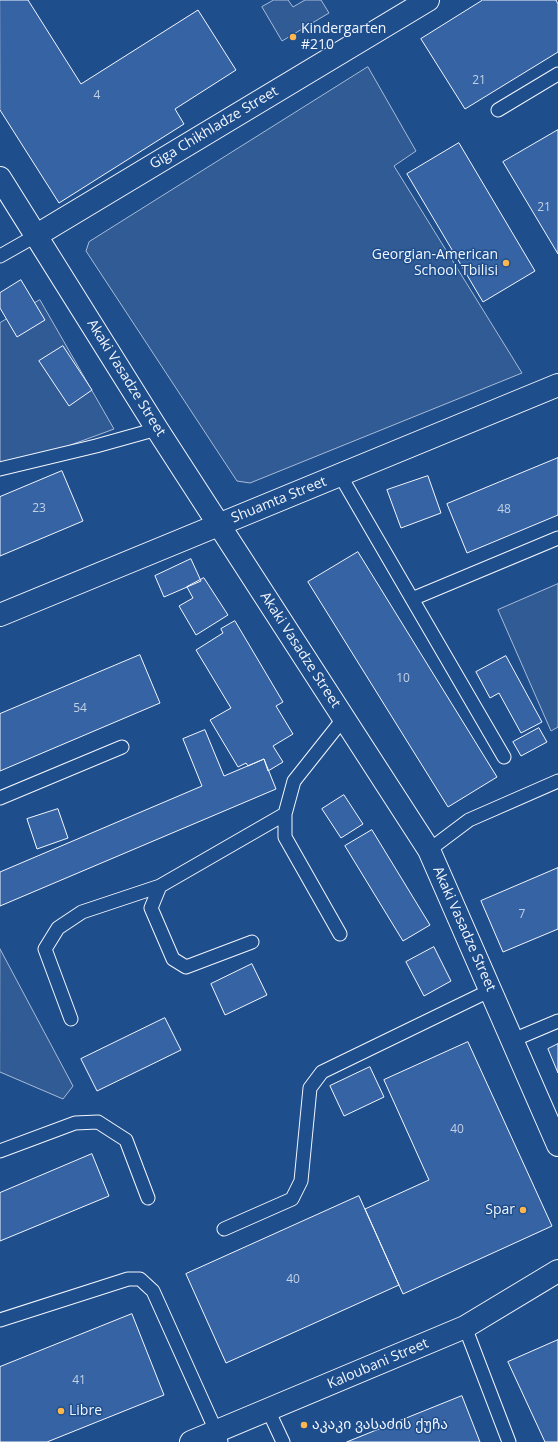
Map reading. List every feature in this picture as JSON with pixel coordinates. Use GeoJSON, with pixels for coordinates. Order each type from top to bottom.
{"type":"FeatureCollection","features":[{"type":"Feature","properties":{"kind":"street","name":"Giga Chikhladze Street"},"geometry":{"type":"LineString","coordinates":[[37,235],[428,0]]}},
{"type":"Feature","properties":{"kind":"street","name":"Akaki Vasadze Street"},"geometry":{"type":"LineString","coordinates":[[0,178],[157,429],[429,850],[558,1145]]}},
{"type":"Feature","properties":{"kind":"street","name":"Shuamta Street"},"geometry":{"type":"LineString","coordinates":[[0,615],[558,385]]}},
{"type":"Feature","properties":{"kind":"street","name":"Kaloubani Street"},"geometry":{"type":"LineString","coordinates":[[191,1442],[219,1437],[268,1410],[465,1327],[558,1271]]}},
{"type":"Feature","properties":{"kind":"lane"},"geometry":{"type":"LineString","coordinates":[[498,110],[558,74]]}},
{"type":"Feature","properties":{"kind":"lane","name":"Giga Chikhladze Street"},"geometry":{"type":"LineString","coordinates":[[0,256],[37,235]]}},
{"type":"Feature","properties":{"kind":"lane"},"geometry":{"type":"LineString","coordinates":[[0,469],[96,446],[157,429]]}},
{"type":"Feature","properties":{"kind":"lane"},"geometry":{"type":"LineString","coordinates":[[340,475],[504,757]]}},
{"type":"Feature","properties":{"kind":"lane"},"geometry":{"type":"LineString","coordinates":[[412,599],[558,538]]}},
{"type":"Feature","properties":{"kind":"lane"},"geometry":{"type":"LineString","coordinates":[[340,934],[285,837],[286,814],[294,781],[344,718]]}},
{"type":"Feature","properties":{"kind":"lane"},"geometry":{"type":"LineString","coordinates":[[0,798],[122,747]]}},
{"type":"Feature","properties":{"kind":"lane"},"geometry":{"type":"LineString","coordinates":[[429,850],[469,820],[558,780]]}},
{"type":"Feature","properties":{"kind":"lane"},"geometry":{"type":"LineString","coordinates":[[71,1019],[45,949],[58,928],[82,912],[160,886],[286,814]]}},
{"type":"Feature","properties":{"kind":"lane"},"geometry":{"type":"LineString","coordinates":[[160,886],[151,908],[173,959],[186,967],[252,942]]}},
{"type":"Feature","properties":{"kind":"lane"},"geometry":{"type":"LineString","coordinates":[[224,1229],[292,1199],[301,1181],[310,1088],[322,1072],[491,990]]}},
{"type":"Feature","properties":{"kind":"lane"},"geometry":{"type":"LineString","coordinates":[[513,1040],[558,1021]]}},
{"type":"Feature","properties":{"kind":"lane"},"geometry":{"type":"LineString","coordinates":[[0,1151],[75,1123],[98,1122],[126,1140],[148,1198]]}},
{"type":"Feature","properties":{"kind":"lane"},"geometry":{"type":"LineString","coordinates":[[0,1320],[128,1279],[140,1280],[153,1291],[219,1437]]}},
{"type":"Feature","properties":{"kind":"lane"},"geometry":{"type":"LineString","coordinates":[[465,1327],[509,1442]]}},
{"type":"Feature","properties":{"kind":"lane"},"geometry":{"type":"LineString","coordinates":[[268,1410],[283,1442]]}},
{"type":"Feature","properties":{"kind":"shaded area"},"geometry":{"type":"Polygon","coordinates":[[[274,0],[288,0],[293,7],[305,0],[321,0],[329,13],[282,41],[262,7],[274,0]]]}},
{"type":"Feature","properties":{"kind":"shaded area"},"geometry":{"type":"Polygon","coordinates":[[[368,67],[416,151],[394,166],[522,373],[250,483],[237,481],[86,251],[89,242],[368,67]]]}},
{"type":"Feature","properties":{"kind":"shaded area"},"geometry":{"type":"Polygon","coordinates":[[[40,300],[114,429],[0,471],[0,323],[40,300]]]}},
{"type":"Feature","properties":{"kind":"shaded area"},"geometry":{"type":"Polygon","coordinates":[[[558,584],[558,727],[551,731],[498,610],[558,584]]]}},
{"type":"Feature","properties":{"kind":"shaded area"},"geometry":{"type":"Polygon","coordinates":[[[0,949],[73,1086],[63,1099],[0,1072],[0,949]]]}},
{"type":"Feature","properties":{"kind":"building"},"geometry":{"type":"Polygon","coordinates":[[[0,0],[28,0],[81,84],[198,10],[236,70],[175,109],[184,124],[59,203],[0,110],[0,0]]]}},
{"type":"Feature","properties":{"kind":"building"},"geometry":{"type":"Polygon","coordinates":[[[483,0],[556,0],[558,4],[558,52],[465,109],[421,39],[483,0]]]}},
{"type":"Feature","properties":{"kind":"building"},"geometry":{"type":"Polygon","coordinates":[[[558,130],[558,254],[503,162],[558,130]]]}},
{"type":"Feature","properties":{"kind":"building"},"geometry":{"type":"Polygon","coordinates":[[[459,143],[535,271],[483,302],[407,174],[459,143]]]}},
{"type":"Feature","properties":{"kind":"building"},"geometry":{"type":"Polygon","coordinates":[[[21,280],[45,320],[17,337],[0,308],[0,293],[21,280]]]}},
{"type":"Feature","properties":{"kind":"building"},"geometry":{"type":"Polygon","coordinates":[[[63,346],[92,390],[69,406],[39,361],[63,346]]]}},
{"type":"Feature","properties":{"kind":"building"},"geometry":{"type":"Polygon","coordinates":[[[558,458],[558,515],[467,553],[447,504],[558,458]]]}},
{"type":"Feature","properties":{"kind":"building"},"geometry":{"type":"Polygon","coordinates":[[[62,471],[83,521],[0,556],[0,497],[62,471]]]}},
{"type":"Feature","properties":{"kind":"building"},"geometry":{"type":"Polygon","coordinates":[[[428,476],[441,513],[401,528],[387,490],[428,476]]]}},
{"type":"Feature","properties":{"kind":"building"},"geometry":{"type":"Polygon","coordinates":[[[358,552],[497,777],[448,807],[308,582],[358,552]]]}},
{"type":"Feature","properties":{"kind":"building"},"geometry":{"type":"Polygon","coordinates":[[[191,559],[201,581],[164,597],[155,576],[191,559]]]}},
{"type":"Feature","properties":{"kind":"building"},"geometry":{"type":"Polygon","coordinates":[[[204,578],[228,615],[196,635],[179,606],[193,598],[187,587],[204,578]]]}},
{"type":"Feature","properties":{"kind":"building"},"geometry":{"type":"Polygon","coordinates":[[[235,621],[283,702],[276,706],[293,734],[273,746],[283,762],[268,771],[264,759],[248,766],[246,763],[238,767],[210,720],[231,708],[196,650],[223,633],[221,629],[235,621]]]}},
{"type":"Feature","properties":{"kind":"building"},"geometry":{"type":"Polygon","coordinates":[[[140,655],[160,703],[0,771],[0,714],[140,655]]]}},
{"type":"Feature","properties":{"kind":"building"},"geometry":{"type":"Polygon","coordinates":[[[506,656],[542,722],[521,733],[499,693],[490,698],[476,672],[506,656]]]}},
{"type":"Feature","properties":{"kind":"building"},"geometry":{"type":"Polygon","coordinates":[[[539,728],[547,742],[521,756],[513,742],[539,728]]]}},
{"type":"Feature","properties":{"kind":"building"},"geometry":{"type":"Polygon","coordinates":[[[205,730],[224,776],[264,759],[276,789],[0,906],[0,872],[202,786],[183,739],[205,730]]]}},
{"type":"Feature","properties":{"kind":"building"},"geometry":{"type":"Polygon","coordinates":[[[344,795],[363,824],[341,838],[322,809],[344,795]]]}},
{"type":"Feature","properties":{"kind":"building"},"geometry":{"type":"Polygon","coordinates":[[[58,809],[68,838],[37,849],[27,819],[58,809]]]}},
{"type":"Feature","properties":{"kind":"building"},"geometry":{"type":"Polygon","coordinates":[[[372,830],[430,925],[403,941],[345,846],[372,830]]]}},
{"type":"Feature","properties":{"kind":"building"},"geometry":{"type":"Polygon","coordinates":[[[558,868],[558,929],[503,952],[481,901],[558,868]]]}},
{"type":"Feature","properties":{"kind":"building"},"geometry":{"type":"Polygon","coordinates":[[[434,947],[451,981],[424,996],[406,962],[434,947]]]}},
{"type":"Feature","properties":{"kind":"building"},"geometry":{"type":"Polygon","coordinates":[[[252,964],[267,995],[225,1015],[211,984],[252,964]]]}},
{"type":"Feature","properties":{"kind":"building"},"geometry":{"type":"Polygon","coordinates":[[[165,1018],[181,1050],[97,1091],[81,1059],[165,1018]]]}},
{"type":"Feature","properties":{"kind":"building"},"geometry":{"type":"Polygon","coordinates":[[[468,1042],[552,1226],[403,1294],[365,1209],[429,1180],[384,1080],[468,1042]]]}},
{"type":"Feature","properties":{"kind":"building"},"geometry":{"type":"Polygon","coordinates":[[[558,1044],[558,1073],[548,1049],[558,1044]]]}},
{"type":"Feature","properties":{"kind":"building"},"geometry":{"type":"Polygon","coordinates":[[[370,1067],[384,1097],[344,1116],[330,1086],[370,1067]]]}},
{"type":"Feature","properties":{"kind":"building"},"geometry":{"type":"Polygon","coordinates":[[[92,1154],[109,1196],[0,1241],[0,1193],[92,1154]]]}},
{"type":"Feature","properties":{"kind":"building"},"geometry":{"type":"Polygon","coordinates":[[[359,1196],[399,1285],[226,1363],[186,1274],[359,1196]]]}},
{"type":"Feature","properties":{"kind":"building"},"geometry":{"type":"Polygon","coordinates":[[[132,1314],[164,1395],[47,1442],[0,1442],[0,1367],[132,1314]]]}},
{"type":"Feature","properties":{"kind":"building"},"geometry":{"type":"Polygon","coordinates":[[[558,1340],[558,1442],[545,1442],[508,1362],[558,1340]]]}},
{"type":"Feature","properties":{"kind":"building"},"geometry":{"type":"Polygon","coordinates":[[[462,1396],[480,1442],[347,1442],[462,1396]]]}},
{"type":"Feature","properties":{"kind":"place","name":"Kindergarten #210"},"geometry":{"type":"Point","coordinates":[293,37]}},
{"type":"Feature","properties":{"kind":"place","name":"Georgian-American School Tbilisi"},"geometry":{"type":"Point","coordinates":[506,263]}},
{"type":"Feature","properties":{"kind":"place","name":"Spar"},"geometry":{"type":"Point","coordinates":[523,1210]}},
{"type":"Feature","properties":{"kind":"place","name":"Libre"},"geometry":{"type":"Point","coordinates":[61,1411]}},
{"type":"Feature","properties":{"kind":"place","name":"აკაკი ვასაძის ქუჩა"},"geometry":{"type":"Point","coordinates":[304,1425]}}]}
